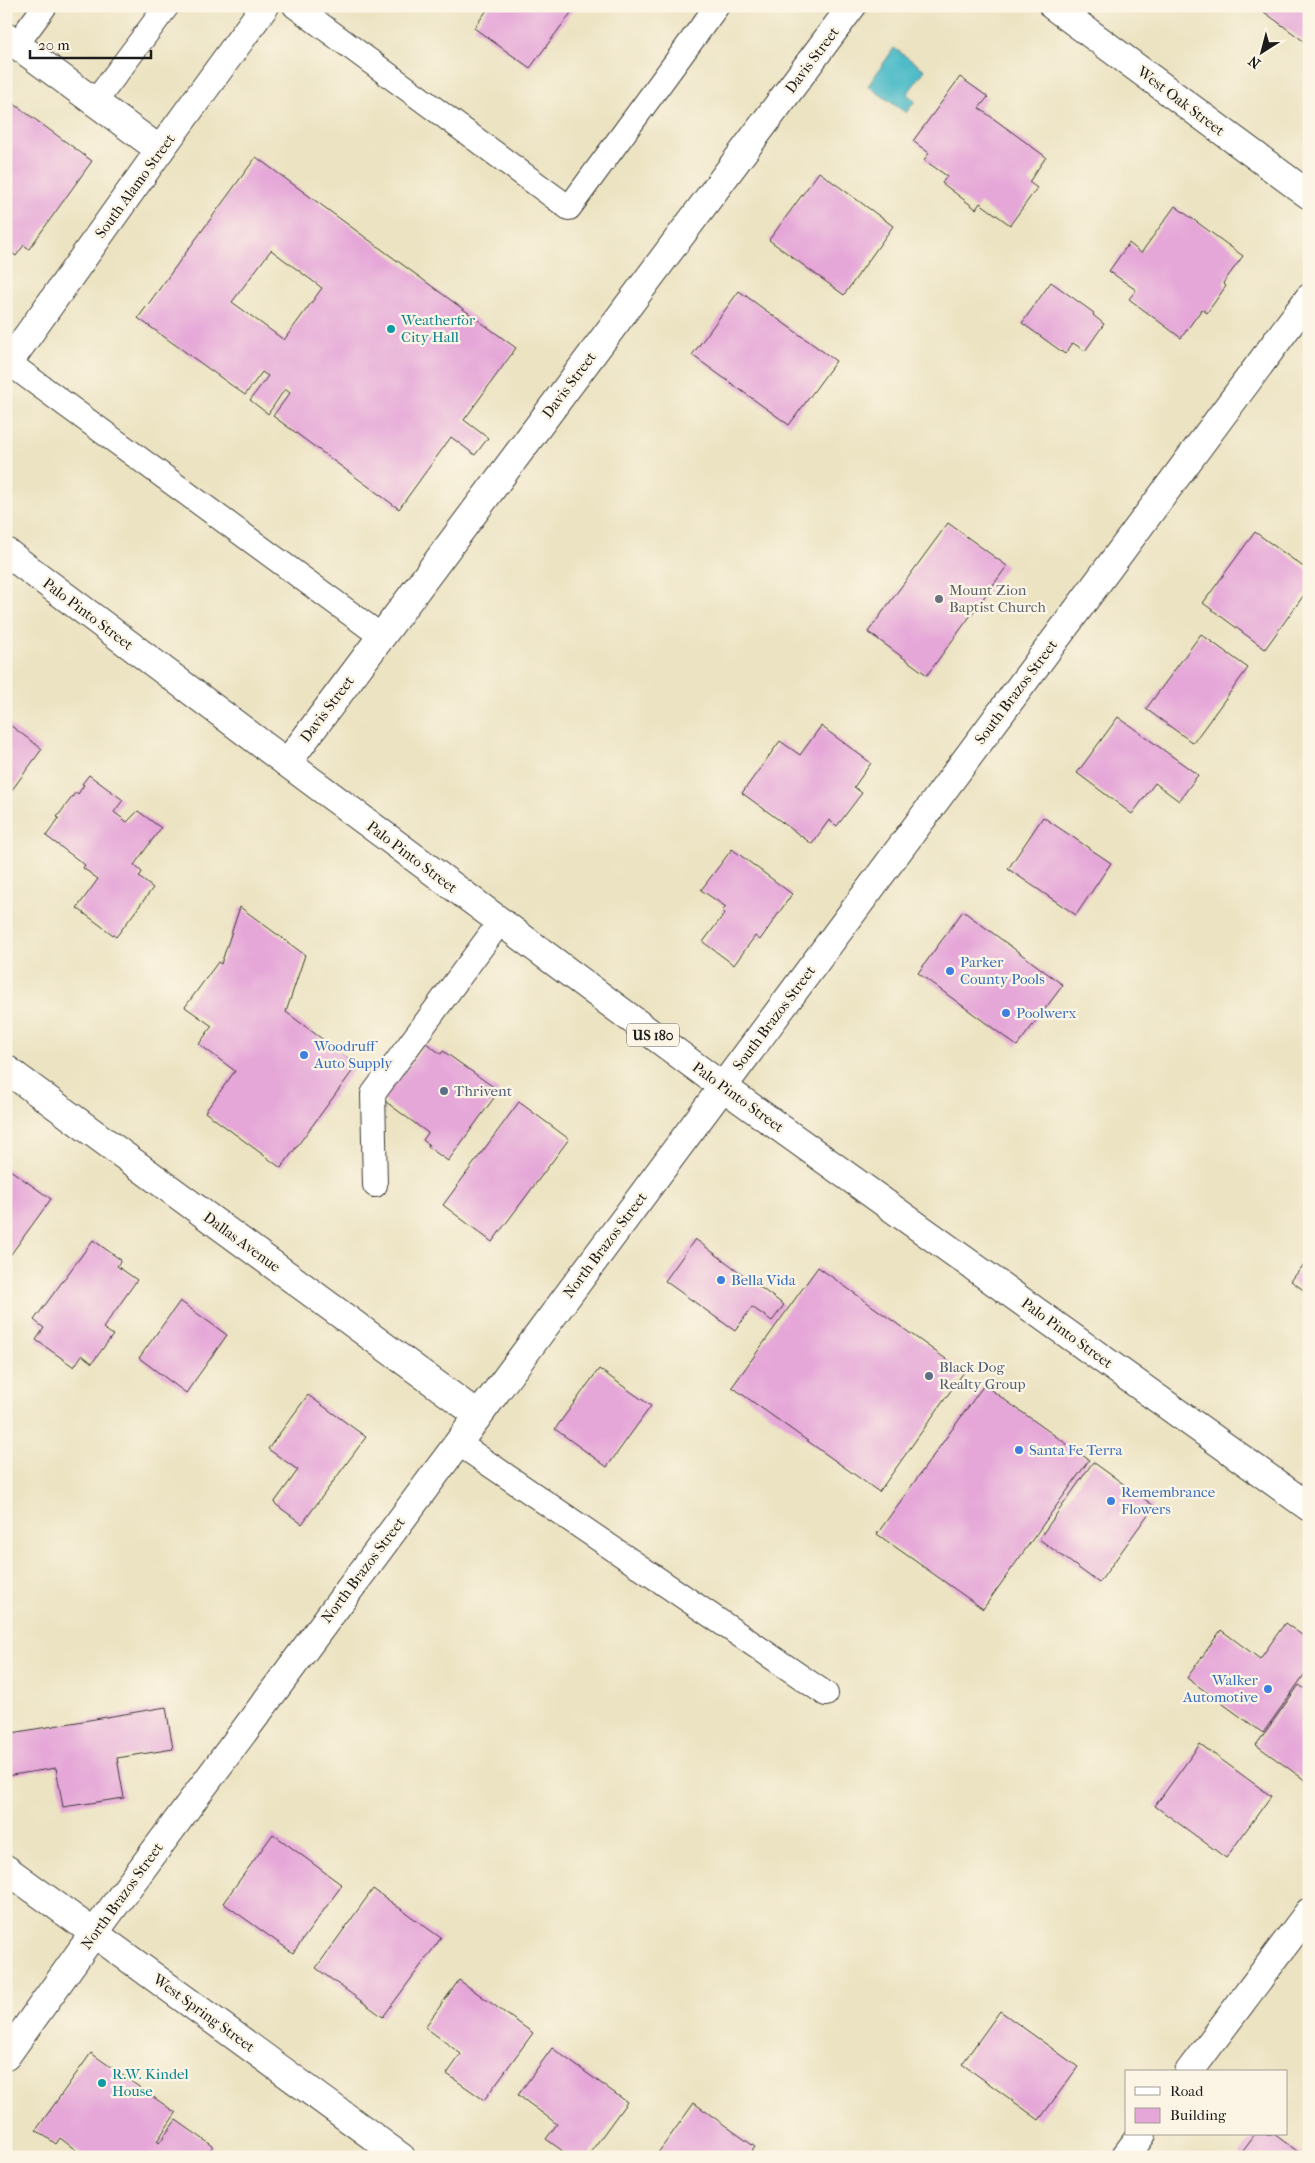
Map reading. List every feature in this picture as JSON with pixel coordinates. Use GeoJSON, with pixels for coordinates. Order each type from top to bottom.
{"type":"FeatureCollection","features":[{"type":"Feature","properties":{"kind":"street","name":"South Alamo Street"},"geometry":{"type":"LineString","coordinates":[[8,365],[160,150],[266,6]]}},
{"type":"Feature","properties":{"kind":"street","name":"Davis Street"},"geometry":{"type":"LineString","coordinates":[[287,763],[852,6]]}},
{"type":"Feature","properties":{"kind":"street","name":"West Oak Street"},"geometry":{"type":"LineString","coordinates":[[1063,9],[1309,195]]}},
{"type":"Feature","properties":{"kind":"street"},"geometry":{"type":"LineString","coordinates":[[12,40],[160,150]]}},
{"type":"Feature","properties":{"kind":"street","name":"South Brazos Street"},"geometry":{"type":"LineString","coordinates":[[723,1087],[1309,298]]}},
{"type":"Feature","properties":{"kind":"street","name":"Palo Pinto Street"},"geometry":{"type":"LineString","coordinates":[[6,552],[723,1087],[1309,1507]]}},
{"type":"Feature","properties":{"kind":"street","name":"Dallas Avenue"},"geometry":{"type":"LineString","coordinates":[[6,1069],[478,1415]]}},
{"type":"Feature","properties":{"kind":"street","name":"North Brazos Street"},"geometry":{"type":"LineString","coordinates":[[6,2056],[94,1933],[723,1087]]}},
{"type":"Feature","properties":{"kind":"street","name":"West Spring Street"},"geometry":{"type":"LineString","coordinates":[[6,1868],[401,2157]]}},
{"type":"Feature","properties":{"kind":"street"},"geometry":{"type":"LineString","coordinates":[[1190,2070],[1309,1912]]}},
{"type":"Feature","properties":{"kind":"street"},"geometry":{"type":"LineString","coordinates":[[1125,2157],[1141,2136]]}},
{"type":"Feature","properties":{"kind":"lane"},"geometry":{"type":"LineString","coordinates":[[12,40],[45,6]]}},
{"type":"Feature","properties":{"kind":"lane"},"geometry":{"type":"LineString","coordinates":[[96,102],[167,6]]}},
{"type":"Feature","properties":{"kind":"lane"},"geometry":{"type":"LineString","coordinates":[[295,6],[568,208],[718,6]]}},
{"type":"Feature","properties":{"kind":"lane"},"geometry":{"type":"LineString","coordinates":[[8,365],[381,636]]}},
{"type":"Feature","properties":{"kind":"lane"},"geometry":{"type":"LineString","coordinates":[[375,1185],[373,1094],[500,922]]}},
{"type":"Feature","properties":{"kind":"lane"},"geometry":{"type":"LineString","coordinates":[[458,1443],[826,1694]]}},
{"type":"Feature","properties":{"kind":"water"},"geometry":{"type":"Polygon","coordinates":[[[894,48],[925,70],[907,94],[915,101],[906,113],[868,86],[894,48]]]}},
{"type":"Feature","properties":{"kind":"building"},"geometry":{"type":"Polygon","coordinates":[[[490,6],[576,6],[530,68],[474,28],[490,6]]]}},
{"type":"Feature","properties":{"kind":"building"},"geometry":{"type":"Polygon","coordinates":[[[1256,6],[1309,6],[1309,45],[1256,6]]]}},
{"type":"Feature","properties":{"kind":"building"},"geometry":{"type":"Polygon","coordinates":[[[960,77],[988,97],[979,108],[1046,157],[1029,182],[1037,188],[1010,225],[980,203],[976,209],[942,183],[947,176],[924,160],[929,153],[913,141],[960,77]]]}},
{"type":"Feature","properties":{"kind":"building"},"geometry":{"type":"Polygon","coordinates":[[[6,98],[92,161],[29,249],[24,245],[16,256],[6,249],[6,98]]]}},
{"type":"Feature","properties":{"kind":"building","name":"Weatherfor City Hall"},"geometry":{"type":"Polygon","coordinates":[[[256,157],[516,348],[464,420],[488,438],[475,455],[451,437],[399,509],[273,416],[290,393],[285,389],[268,414],[250,400],[268,376],[262,372],[245,395],[138,318],[256,157]],[[271,250],[232,302],[284,340],[322,288],[271,250]]]}},
{"type":"Feature","properties":{"kind":"building"},"geometry":{"type":"Polygon","coordinates":[[[819,172],[893,226],[844,295],[769,240],[819,172]]]}},
{"type":"Feature","properties":{"kind":"building"},"geometry":{"type":"Polygon","coordinates":[[[1175,206],[1243,256],[1223,283],[1226,286],[1207,313],[1202,309],[1181,338],[1129,299],[1136,290],[1109,271],[1129,243],[1141,253],[1175,206]]]}},
{"type":"Feature","properties":{"kind":"building"},"geometry":{"type":"Polygon","coordinates":[[[1051,282],[1094,313],[1093,315],[1104,324],[1085,351],[1073,343],[1065,354],[1022,323],[1051,282]]]}},
{"type":"Feature","properties":{"kind":"building"},"geometry":{"type":"Polygon","coordinates":[[[739,291],[836,361],[789,425],[692,355],[739,291]]]}},
{"type":"Feature","properties":{"kind":"building"},"geometry":{"type":"Polygon","coordinates":[[[948,523],[1007,566],[927,675],[868,632],[948,523]]]}},
{"type":"Feature","properties":{"kind":"building"},"geometry":{"type":"Polygon","coordinates":[[[1255,532],[1309,571],[1309,588],[1265,649],[1203,603],[1255,532]]]}},
{"type":"Feature","properties":{"kind":"building"},"geometry":{"type":"Polygon","coordinates":[[[1201,634],[1248,668],[1193,743],[1146,709],[1201,634]]]}},
{"type":"Feature","properties":{"kind":"building"},"geometry":{"type":"Polygon","coordinates":[[[1118,717],[1198,775],[1179,801],[1155,783],[1132,814],[1077,773],[1118,717]]]}},
{"type":"Feature","properties":{"kind":"building"},"geometry":{"type":"Polygon","coordinates":[[[6,722],[42,749],[6,798],[6,722]]]}},
{"type":"Feature","properties":{"kind":"building"},"geometry":{"type":"Polygon","coordinates":[[[821,726],[871,763],[854,787],[862,793],[837,826],[829,820],[812,844],[742,793],[780,741],[800,755],[821,726]]]}},
{"type":"Feature","properties":{"kind":"building"},"geometry":{"type":"Polygon","coordinates":[[[89,775],[123,800],[114,812],[127,822],[138,811],[161,828],[134,865],[142,872],[139,877],[153,888],[116,937],[77,908],[98,879],[83,868],[85,865],[46,836],[59,818],[57,817],[76,792],[78,794],[84,785],[82,784],[89,775]]]}},
{"type":"Feature","properties":{"kind":"building"},"geometry":{"type":"Polygon","coordinates":[[[1043,817],[1111,863],[1076,915],[1008,869],[1043,817]]]}},
{"type":"Feature","properties":{"kind":"building"},"geometry":{"type":"Polygon","coordinates":[[[732,849],[792,894],[760,940],[755,936],[734,965],[703,942],[725,913],[722,911],[726,907],[701,890],[732,849]]]}},
{"type":"Feature","properties":{"kind":"building"},"geometry":{"type":"Polygon","coordinates":[[[240,907],[305,955],[286,1012],[357,1065],[281,1168],[205,1112],[235,1071],[199,1044],[212,1026],[185,1007],[218,962],[221,964],[240,907]]]}},
{"type":"Feature","properties":{"kind":"building"},"geometry":{"type":"Polygon","coordinates":[[[963,911],[1063,985],[1017,1046],[918,973],[963,911]]]}},
{"type":"Feature","properties":{"kind":"building"},"geometry":{"type":"Polygon","coordinates":[[[426,1043],[441,1054],[443,1051],[499,1091],[448,1161],[428,1147],[429,1145],[423,1140],[428,1133],[382,1099],[426,1043]]]}},
{"type":"Feature","properties":{"kind":"building"},"geometry":{"type":"Polygon","coordinates":[[[519,1102],[569,1139],[492,1242],[443,1205],[519,1102]]]}},
{"type":"Feature","properties":{"kind":"building"},"geometry":{"type":"Polygon","coordinates":[[[6,1167],[51,1199],[6,1261],[6,1167]]]}},
{"type":"Feature","properties":{"kind":"building"},"geometry":{"type":"Polygon","coordinates":[[[695,1239],[784,1305],[772,1321],[752,1307],[735,1331],[665,1281],[695,1239]]]}},
{"type":"Feature","properties":{"kind":"building"},"geometry":{"type":"Polygon","coordinates":[[[93,1240],[121,1260],[117,1266],[137,1280],[103,1328],[113,1335],[92,1363],[82,1355],[74,1367],[36,1340],[44,1328],[34,1320],[93,1240]]]}},
{"type":"Feature","properties":{"kind":"building"},"geometry":{"type":"Polygon","coordinates":[[[1309,1258],[1309,1294],[1291,1281],[1309,1258]]]}},
{"type":"Feature","properties":{"kind":"building"},"geometry":{"type":"Polygon","coordinates":[[[818,1267],[964,1372],[879,1492],[732,1387],[818,1267]]]}},
{"type":"Feature","properties":{"kind":"building"},"geometry":{"type":"Polygon","coordinates":[[[180,1301],[227,1335],[186,1393],[139,1358],[180,1301]]]}},
{"type":"Feature","properties":{"kind":"building"},"geometry":{"type":"Polygon","coordinates":[[[599,1369],[651,1406],[607,1467],[555,1429],[599,1369]]]}},
{"type":"Feature","properties":{"kind":"building"},"geometry":{"type":"Polygon","coordinates":[[[984,1385],[1089,1460],[983,1609],[877,1534],[984,1385]]]}},
{"type":"Feature","properties":{"kind":"building"},"geometry":{"type":"Polygon","coordinates":[[[308,1395],[366,1437],[302,1524],[274,1503],[298,1470],[268,1449],[308,1395]]]}},
{"type":"Feature","properties":{"kind":"building"},"geometry":{"type":"Polygon","coordinates":[[[1093,1462],[1154,1506],[1099,1583],[1039,1539],[1093,1462]]]}},
{"type":"Feature","properties":{"kind":"building"},"geometry":{"type":"Polygon","coordinates":[[[1285,1623],[1309,1640],[1309,1668],[1263,1733],[1187,1678],[1221,1630],[1260,1659],[1285,1623]]]}},
{"type":"Feature","properties":{"kind":"building"},"geometry":{"type":"Polygon","coordinates":[[[1299,1685],[1309,1692],[1309,1783],[1256,1745],[1299,1685]]]}},
{"type":"Feature","properties":{"kind":"building"},"geometry":{"type":"Polygon","coordinates":[[[166,1707],[173,1749],[117,1758],[124,1798],[63,1807],[56,1768],[6,1776],[6,1734],[166,1707]]]}},
{"type":"Feature","properties":{"kind":"building"},"geometry":{"type":"Polygon","coordinates":[[[1200,1744],[1271,1796],[1226,1858],[1155,1806],[1200,1744]]]}},
{"type":"Feature","properties":{"kind":"building"},"geometry":{"type":"Polygon","coordinates":[[[273,1834],[342,1885],[293,1953],[223,1903],[273,1834]]]}},
{"type":"Feature","properties":{"kind":"building"},"geometry":{"type":"Polygon","coordinates":[[[373,1889],[441,1938],[383,2017],[316,1968],[373,1889]]]}},
{"type":"Feature","properties":{"kind":"building"},"geometry":{"type":"Polygon","coordinates":[[[459,1980],[533,2033],[484,2100],[447,2074],[461,2054],[425,2027],[459,1980]]]}},
{"type":"Feature","properties":{"kind":"building"},"geometry":{"type":"Polygon","coordinates":[[[1000,2011],[1078,2067],[1039,2120],[962,2064],[1000,2011]]]}},
{"type":"Feature","properties":{"kind":"building"},"geometry":{"type":"Polygon","coordinates":[[[552,2048],[627,2102],[587,2157],[571,2157],[546,2139],[557,2124],[518,2095],[552,2048]]]}},
{"type":"Feature","properties":{"kind":"building","name":"R.W. Kindel House"},"geometry":{"type":"Polygon","coordinates":[[[91,2053],[176,2113],[157,2141],[159,2143],[176,2120],[213,2146],[205,2157],[85,2157],[60,2138],[56,2144],[36,2130],[91,2053]]]}},
{"type":"Feature","properties":{"kind":"building"},"geometry":{"type":"Polygon","coordinates":[[[694,2103],[755,2147],[748,2157],[655,2157],[694,2103]]]}},
{"type":"Feature","properties":{"kind":"building"},"geometry":{"type":"Polygon","coordinates":[[[1254,2136],[1277,2136],[1305,2157],[1238,2157],[1254,2136]]]}},
{"type":"Feature","properties":{"kind":"place","name":"Weatherfor City Hall"},"geometry":{"type":"Point","coordinates":[391,329]}},
{"type":"Feature","properties":{"kind":"place","name":"Mount Zion Baptist Church"},"geometry":{"type":"Point","coordinates":[939,599]}},
{"type":"Feature","properties":{"kind":"place","name":"Parker County Pools"},"geometry":{"type":"Point","coordinates":[950,971]}},
{"type":"Feature","properties":{"kind":"place","name":"Poolwerx"},"geometry":{"type":"Point","coordinates":[1006,1013]}},
{"type":"Feature","properties":{"kind":"place","name":"Woodruff Auto Supply"},"geometry":{"type":"Point","coordinates":[304,1055]}},
{"type":"Feature","properties":{"kind":"place","name":"Thrivent"},"geometry":{"type":"Point","coordinates":[444,1091]}},
{"type":"Feature","properties":{"kind":"place","name":"Bella Vida"},"geometry":{"type":"Point","coordinates":[721,1280]}},
{"type":"Feature","properties":{"kind":"place","name":"Black Dog Realty Group"},"geometry":{"type":"Point","coordinates":[929,1376]}},
{"type":"Feature","properties":{"kind":"place","name":"Santa Fe Terra"},"geometry":{"type":"Point","coordinates":[1019,1450]}},
{"type":"Feature","properties":{"kind":"place","name":"Remembrance Flowers"},"geometry":{"type":"Point","coordinates":[1111,1501]}},
{"type":"Feature","properties":{"kind":"place","name":"Walker Automotive"},"geometry":{"type":"Point","coordinates":[1268,1689]}},
{"type":"Feature","properties":{"kind":"place","name":"R.W. Kindel House"},"geometry":{"type":"Point","coordinates":[102,2083]}}]}
